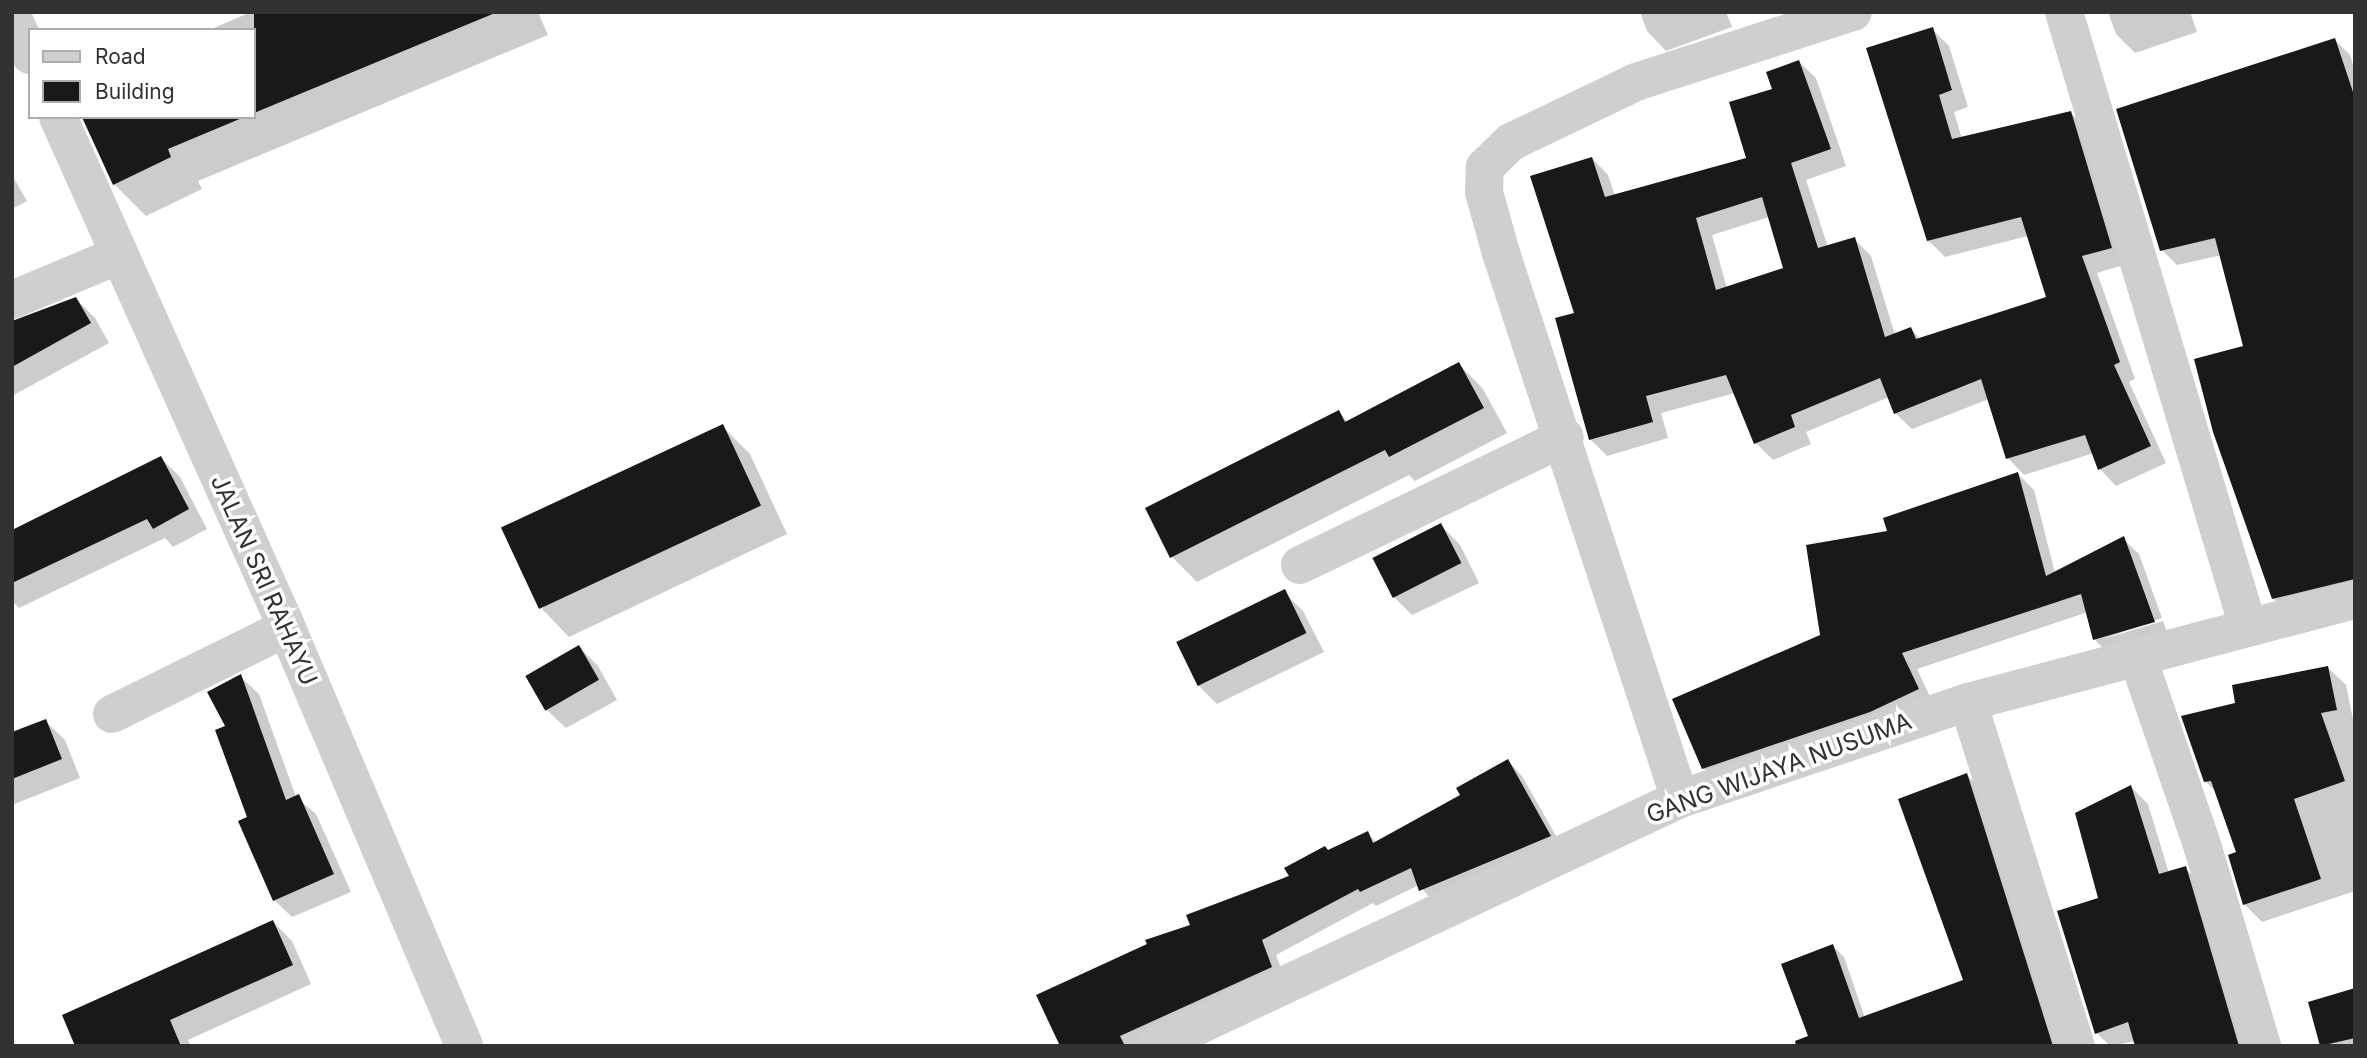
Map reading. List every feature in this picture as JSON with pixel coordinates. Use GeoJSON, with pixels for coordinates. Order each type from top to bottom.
{"type":"FeatureCollection","features":[{"type":"Feature","properties":{"kind":"street"},"geometry":{"type":"LineString","coordinates":[[1680,799],[1547,445],[1484,192],[1485,167],[1511,142],[1636,82],[1853,12]]}},
{"type":"Feature","properties":{"kind":"street"},"geometry":{"type":"LineString","coordinates":[[2064,12],[2248,626]]}},
{"type":"Feature","properties":{"kind":"street"},"geometry":{"type":"LineString","coordinates":[[12,16],[28,51]]}},
{"type":"Feature","properties":{"kind":"street","name":"JALAN SRI RAHAYU"},"geometry":{"type":"LineString","coordinates":[[59,119],[286,628],[464,1046]]}},
{"type":"Feature","properties":{"kind":"street"},"geometry":{"type":"LineString","coordinates":[[12,300],[119,255]]}},
{"type":"Feature","properties":{"kind":"street"},"geometry":{"type":"LineString","coordinates":[[1300,565],[1547,445]]}},
{"type":"Feature","properties":{"kind":"street","name":"GANG WIJAYA NUSUMA"},"geometry":{"type":"LineString","coordinates":[[1155,1046],[1680,799],[1968,702],[2248,626],[2355,600]]}},
{"type":"Feature","properties":{"kind":"street"},"geometry":{"type":"LineString","coordinates":[[112,714],[286,628]]}},
{"type":"Feature","properties":{"kind":"street"},"geometry":{"type":"LineString","coordinates":[[2138,658],[2203,848],[2262,1046]]}},
{"type":"Feature","properties":{"kind":"street"},"geometry":{"type":"LineString","coordinates":[[1968,702],[2076,1046]]}},
{"type":"Feature","properties":{"kind":"building"},"geometry":{"type":"Polygon","coordinates":[[[254,12],[495,12],[256,112],[254,12]]]}},
{"type":"Feature","properties":{"kind":"building"},"geometry":{"type":"Polygon","coordinates":[[[1933,27],[1952,90],[1939,95],[1952,139],[2071,111],[2112,248],[2082,256],[2120,362],[2114,365],[2151,446],[2098,470],[2085,435],[2006,459],[1981,379],[1894,414],[1880,378],[1791,415],[1795,427],[1754,444],[1726,375],[1646,396],[1653,422],[1589,440],[1555,318],[1574,313],[1530,176],[1592,157],[1605,197],[1746,158],[1729,102],[1772,89],[1766,72],[1799,60],[1831,149],[1791,163],[1818,248],[1855,237],[1885,337],[1911,327],[1916,339],[2046,297],[2021,217],[1927,241],[1866,48],[1933,27]],[[1762,197],[1696,218],[1716,290],[1783,268],[1762,197]]]}},
{"type":"Feature","properties":{"kind":"building"},"geometry":{"type":"Polygon","coordinates":[[[2335,38],[2355,98],[2355,579],[2272,599],[2213,432],[2194,359],[2243,346],[2215,238],[2160,251],[2116,109],[2335,38]]]}},
{"type":"Feature","properties":{"kind":"building"},"geometry":{"type":"Polygon","coordinates":[[[83,119],[240,119],[168,149],[171,157],[113,185],[83,119]]]}},
{"type":"Feature","properties":{"kind":"building"},"geometry":{"type":"Polygon","coordinates":[[[76,297],[91,323],[12,367],[12,321],[76,297]]]}},
{"type":"Feature","properties":{"kind":"building"},"geometry":{"type":"Polygon","coordinates":[[[1459,362],[1484,408],[1389,457],[1385,450],[1170,558],[1145,508],[1339,410],[1345,422],[1459,362]]]}},
{"type":"Feature","properties":{"kind":"building"},"geometry":{"type":"Polygon","coordinates":[[[723,424],[761,506],[539,609],[501,528],[723,424]]]}},
{"type":"Feature","properties":{"kind":"building"},"geometry":{"type":"Polygon","coordinates":[[[161,456],[189,509],[153,529],[147,519],[12,583],[12,530],[161,456]]]}},
{"type":"Feature","properties":{"kind":"building"},"geometry":{"type":"Polygon","coordinates":[[[2018,472],[2046,576],[2124,536],[2155,622],[2093,640],[2081,594],[1902,653],[1919,689],[1870,712],[1702,769],[1672,699],[1820,635],[1806,545],[1887,531],[1883,518],[2018,472]]]}},
{"type":"Feature","properties":{"kind":"building"},"geometry":{"type":"Polygon","coordinates":[[[1441,523],[1461,563],[1393,598],[1372,558],[1441,523]]]}},
{"type":"Feature","properties":{"kind":"building"},"geometry":{"type":"Polygon","coordinates":[[[1285,589],[1306,633],[1198,686],[1176,642],[1285,589]]]}},
{"type":"Feature","properties":{"kind":"building"},"geometry":{"type":"Polygon","coordinates":[[[579,645],[599,680],[545,711],[525,676],[579,645]]]}},
{"type":"Feature","properties":{"kind":"building"},"geometry":{"type":"Polygon","coordinates":[[[2328,666],[2337,710],[2321,713],[2345,781],[2294,799],[2321,879],[2243,905],[2228,855],[2236,852],[2211,781],[2204,782],[2181,716],[2235,703],[2232,685],[2328,666]]]}},
{"type":"Feature","properties":{"kind":"building"},"geometry":{"type":"Polygon","coordinates":[[[241,674],[286,800],[299,794],[334,874],[273,901],[238,821],[247,817],[215,730],[225,726],[207,692],[241,674]]]}},
{"type":"Feature","properties":{"kind":"building"},"geometry":{"type":"Polygon","coordinates":[[[46,719],[62,759],[12,779],[12,732],[46,719]]]}},
{"type":"Feature","properties":{"kind":"building"},"geometry":{"type":"Polygon","coordinates":[[[1508,759],[1551,836],[1419,891],[1411,868],[1360,892],[1358,889],[1262,940],[1272,967],[1120,1036],[1125,1046],[1060,1046],[1036,995],[1147,944],[1145,940],[1190,925],[1186,915],[1289,876],[1284,868],[1325,846],[1328,850],[1368,831],[1373,843],[1460,795],[1456,788],[1508,759]]]}},
{"type":"Feature","properties":{"kind":"building"},"geometry":{"type":"Polygon","coordinates":[[[1967,773],[2053,1046],[1796,1046],[1795,1041],[1808,1036],[1781,964],[1833,944],[1859,1018],[1963,980],[1898,799],[1967,773]]]}},
{"type":"Feature","properties":{"kind":"building"},"geometry":{"type":"Polygon","coordinates":[[[2131,785],[2159,874],[2186,866],[2239,1046],[2135,1046],[2128,1022],[2095,1034],[2057,911],[2098,898],[2075,813],[2131,785]]]}},
{"type":"Feature","properties":{"kind":"building"},"geometry":{"type":"Polygon","coordinates":[[[273,920],[293,965],[170,1020],[181,1046],[75,1046],[62,1015],[273,920]]]}},
{"type":"Feature","properties":{"kind":"building"},"geometry":{"type":"Polygon","coordinates":[[[2355,988],[2355,1038],[2320,1046],[2308,1002],[2355,988]]]}}]}
